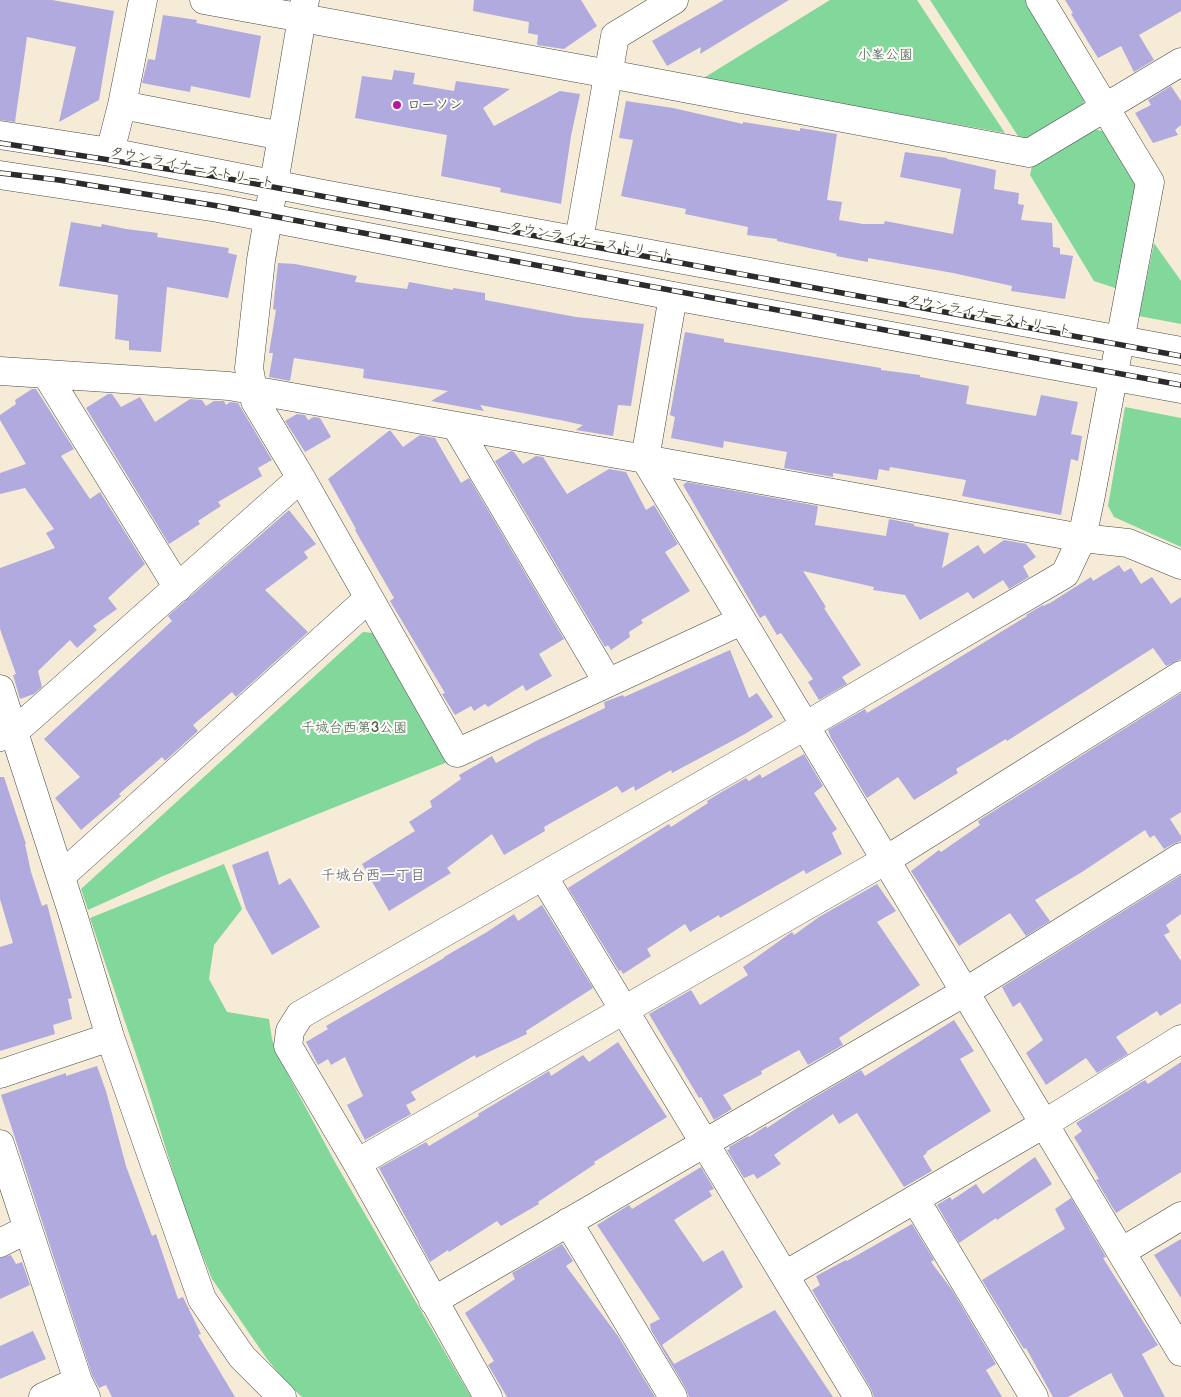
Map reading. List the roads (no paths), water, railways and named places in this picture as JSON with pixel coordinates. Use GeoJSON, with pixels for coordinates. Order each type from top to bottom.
{"type":"FeatureCollection","features":[{"type":"Feature","properties":{"kind":"street"},"geometry":{"type":"LineString","coordinates":[[110,152],[122,105],[143,0]]}},
{"type":"Feature","properties":{"kind":"street"},"geometry":{"type":"LineString","coordinates":[[204,0],[304,9],[609,74],[1029,153],[1181,62]]}},
{"type":"Feature","properties":{"kind":"street"},"geometry":{"type":"LineString","coordinates":[[579,240],[616,36],[674,0]]}},
{"type":"Feature","properties":{"kind":"street"},"geometry":{"type":"LineString","coordinates":[[488,1397],[357,1163],[288,1046],[290,1031],[300,1015],[805,726],[1065,574],[1082,538],[1150,182],[1040,0]]}},
{"type":"Feature","properties":{"kind":"street"},"geometry":{"type":"LineString","coordinates":[[304,9],[261,260],[250,368],[253,390],[256,401],[302,478],[456,753],[741,621]]}},
{"type":"Feature","properties":{"kind":"street"},"geometry":{"type":"LineString","coordinates":[[122,105],[282,136]]}},
{"type":"Feature","properties":{"kind":"street","name":"タウンライナーストリート"},"geometry":{"type":"LineString","coordinates":[[0,135],[110,152],[273,184],[1181,351]]}},
{"type":"Feature","properties":{"kind":"street"},"geometry":{"type":"LineString","coordinates":[[0,175],[218,208],[673,296],[1181,389]]}},
{"type":"Feature","properties":{"kind":"street"},"geometry":{"type":"LineString","coordinates":[[673,296],[645,458],[1181,1352]]}},
{"type":"Feature","properties":{"kind":"street"},"geometry":{"type":"LineString","coordinates":[[0,370],[229,386],[645,458],[1082,538],[1128,543],[1181,565]]}},
{"type":"Feature","properties":{"kind":"street"},"geometry":{"type":"LineString","coordinates":[[46,374],[178,588]]}},
{"type":"Feature","properties":{"kind":"street"},"geometry":{"type":"LineString","coordinates":[[456,426],[608,682]]}},
{"type":"Feature","properties":{"kind":"street"},"geometry":{"type":"LineString","coordinates":[[7,734],[178,588],[302,478]]}},
{"type":"Feature","properties":{"kind":"street"},"geometry":{"type":"LineString","coordinates":[[61,876],[369,598]]}},
{"type":"Feature","properties":{"kind":"street"},"geometry":{"type":"LineString","coordinates":[[357,1163],[886,860],[1181,675]]}},
{"type":"Feature","properties":{"kind":"street"},"geometry":{"type":"LineString","coordinates":[[0,689],[7,734],[61,876],[110,1037],[202,1299],[242,1357],[282,1397]]}},
{"type":"Feature","properties":{"kind":"street"},"geometry":{"type":"LineString","coordinates":[[433,1301],[965,992],[1181,857]]}},
{"type":"Feature","properties":{"kind":"street"},"geometry":{"type":"LineString","coordinates":[[543,876],[858,1397]]}},
{"type":"Feature","properties":{"kind":"street"},"geometry":{"type":"LineString","coordinates":[[0,1074],[110,1037]]}},
{"type":"Feature","properties":{"kind":"street"},"geometry":{"type":"LineString","coordinates":[[785,1275],[1044,1124],[1181,1039]]}},
{"type":"Feature","properties":{"kind":"street"},"geometry":{"type":"LineString","coordinates":[[0,1144],[82,1389],[43,1397]]}},
{"type":"Feature","properties":{"kind":"street"},"geometry":{"type":"LineString","coordinates":[[915,1199],[1034,1397]]}},
{"type":"Feature","properties":{"kind":"street"},"geometry":{"type":"LineString","coordinates":[[1121,1252],[1181,1216]]}},
{"type":"Feature","properties":{"kind":"street"},"geometry":{"type":"LineString","coordinates":[[568,1222],[673,1397]]}},
{"type":"Feature","properties":{"kind":"street"},"geometry":{"type":"LineString","coordinates":[[0,1243],[28,1229]]}},
{"type":"Feature","properties":{"kind":"railway"},"geometry":{"type":"LineString","coordinates":[[0,143],[219,177],[1181,356]]}},
{"type":"Feature","properties":{"kind":"railway"},"geometry":{"type":"LineString","coordinates":[[0,173],[59,180],[218,206],[1181,385]]}},
{"type":"Feature","properties":{"kind":"place","name":"ローソン"},"geometry":{"type":"Point","coordinates":[397,105]}},
{"type":"Feature","properties":{"kind":"district","name":"千城台西一丁目"},"geometry":{"type":"Point","coordinates":[373,876]}},
{"type":"Feature","properties":{"kind":"park label","name":"小峯公園"},"geometry":{"type":"Point","coordinates":[885,55]}},
{"type":"Feature","properties":{"kind":"park label","name":"千城台西第3公園"},"geometry":{"type":"Point","coordinates":[354,728]}}]}
